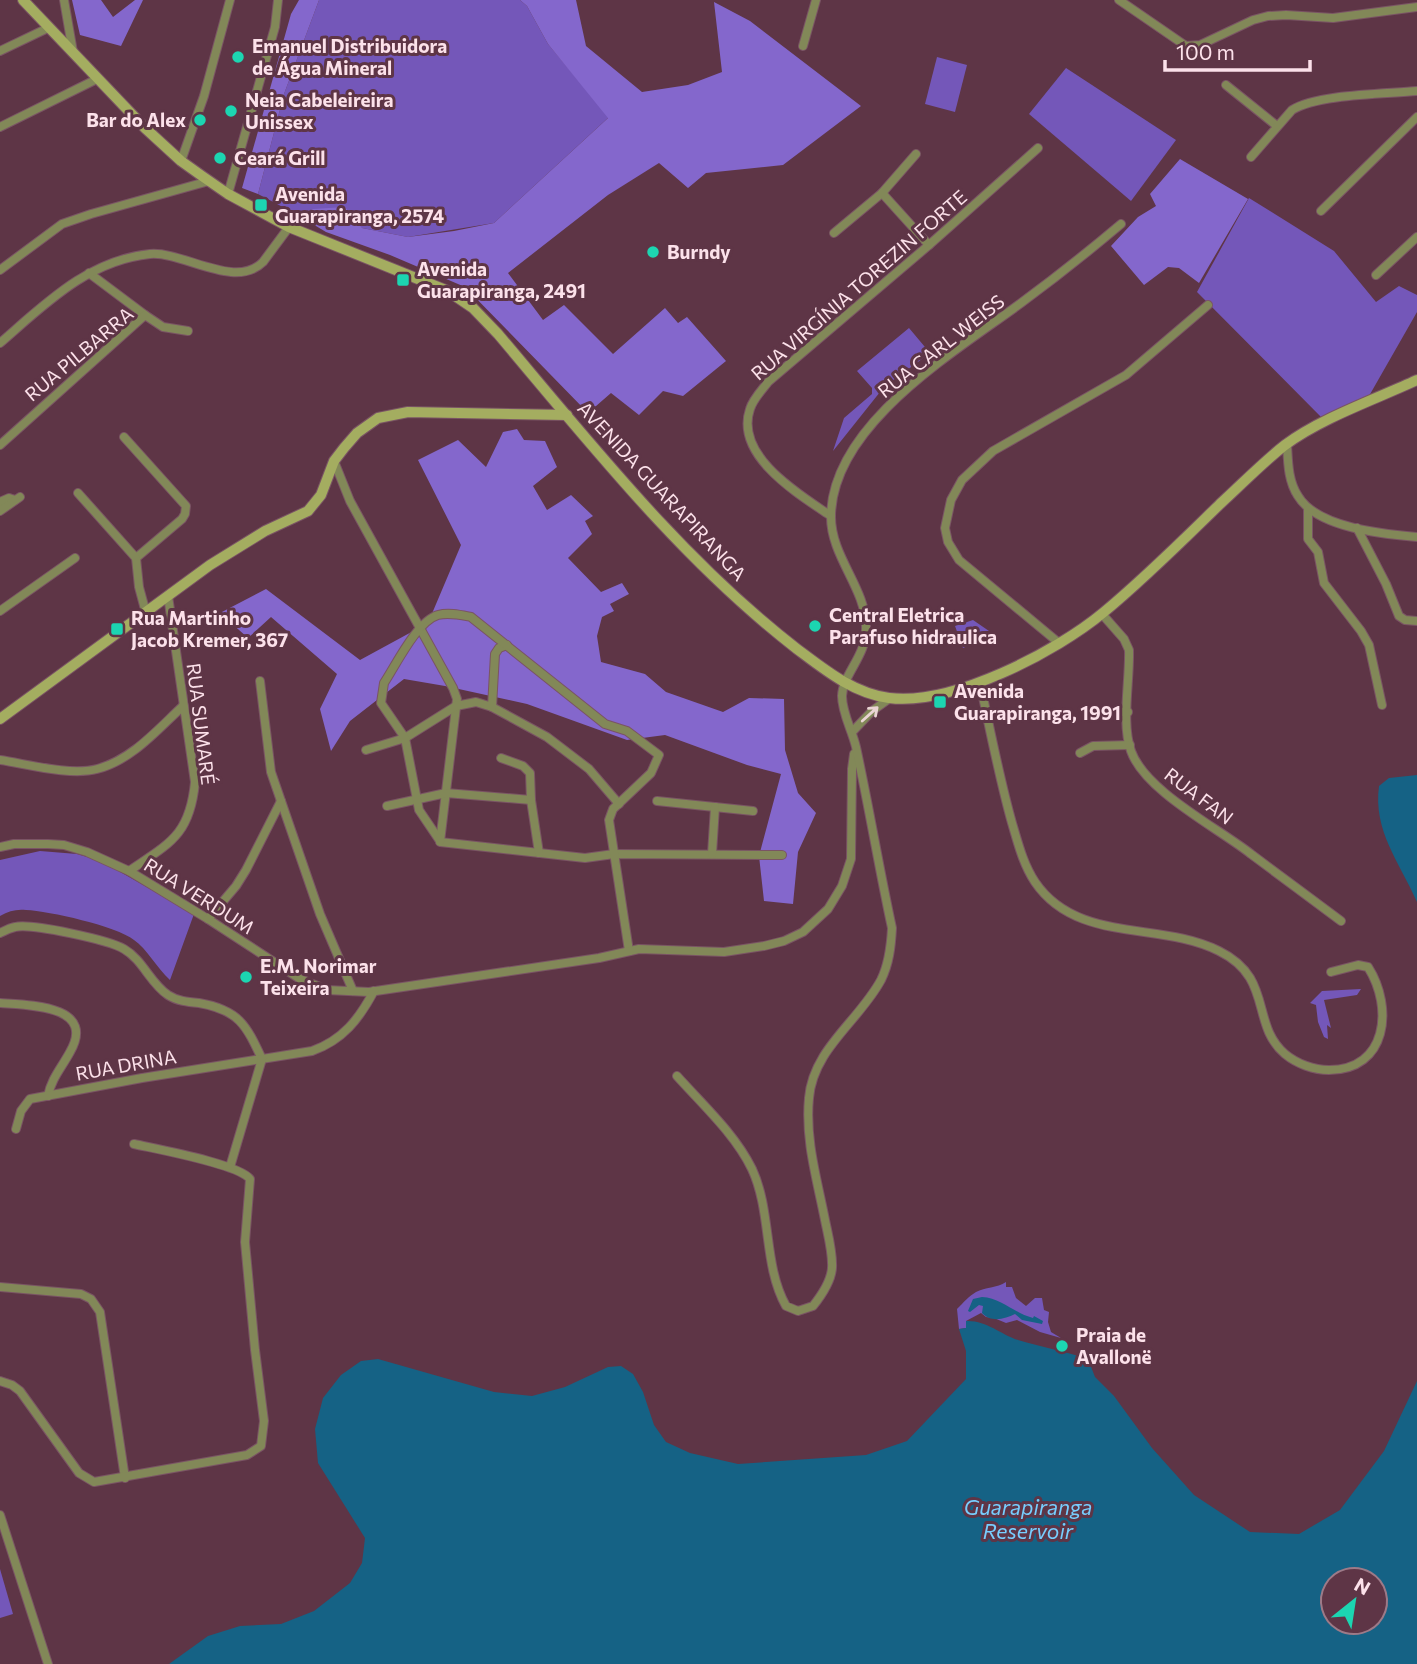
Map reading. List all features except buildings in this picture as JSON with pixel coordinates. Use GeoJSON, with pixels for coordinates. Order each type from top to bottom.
{"type":"FeatureCollection","features":[{"type":"Feature","properties":{"kind":"main road","name":"AVENIDA GUARAPIRANGA"},"geometry":{"type":"LineString","coordinates":[[23,0],[96,79],[181,161],[228,194],[289,226],[461,298],[498,334],[694,559],[765,624],[844,683],[890,698],[936,694],[980,682],[1059,643],[1102,614],[1287,444],[1311,429],[1417,380]]}},
{"type":"Feature","properties":{"kind":"main road"},"geometry":{"type":"LineString","coordinates":[[0,719],[251,538],[308,511],[321,495],[334,461],[357,433],[378,418],[408,412],[567,415]]}},
{"type":"Feature","properties":{"kind":"street"},"geometry":{"type":"LineString","coordinates":[[64,0],[74,56]]}},
{"type":"Feature","properties":{"kind":"street"},"geometry":{"type":"LineString","coordinates":[[181,161],[204,96],[230,0]]}},
{"type":"Feature","properties":{"kind":"street"},"geometry":{"type":"LineString","coordinates":[[228,194],[275,27],[278,0]]}},
{"type":"Feature","properties":{"kind":"street"},"geometry":{"type":"LineString","coordinates":[[803,46],[816,0]]}},
{"type":"Feature","properties":{"kind":"street"},"geometry":{"type":"LineString","coordinates":[[1119,0],[1186,46],[1200,45],[1253,20],[1268,16],[1333,18],[1417,7]]}},
{"type":"Feature","properties":{"kind":"street"},"geometry":{"type":"LineString","coordinates":[[0,51],[48,28]]}},
{"type":"Feature","properties":{"kind":"street"},"geometry":{"type":"LineString","coordinates":[[0,127],[96,79]]}},
{"type":"Feature","properties":{"kind":"street"},"geometry":{"type":"LineString","coordinates":[[1226,85],[1277,126]]}},
{"type":"Feature","properties":{"kind":"street"},"geometry":{"type":"LineString","coordinates":[[1251,157],[1292,110],[1310,102],[1417,91]]}},
{"type":"Feature","properties":{"kind":"street"},"geometry":{"type":"LineString","coordinates":[[1321,211],[1417,117]]}},
{"type":"Feature","properties":{"kind":"street","name":"RUA VIRGÍNIA TOREZIN FORTE"},"geometry":{"type":"LineString","coordinates":[[831,516],[793,491],[760,459],[749,432],[750,408],[768,382],[1038,148]]}},
{"type":"Feature","properties":{"kind":"street"},"geometry":{"type":"LineString","coordinates":[[834,233],[897,179],[916,154]]}},
{"type":"Feature","properties":{"kind":"street"},"geometry":{"type":"LineString","coordinates":[[0,270],[62,224],[209,181]]}},
{"type":"Feature","properties":{"kind":"street"},"geometry":{"type":"LineString","coordinates":[[882,193],[929,245]]}},
{"type":"Feature","properties":{"kind":"street","name":"RUA CARL WEISS"},"geometry":{"type":"LineString","coordinates":[[844,683],[864,648],[867,629],[865,613],[838,550],[831,516],[835,493],[849,457],[900,394],[1121,224]]}},
{"type":"Feature","properties":{"kind":"street"},"geometry":{"type":"LineString","coordinates":[[0,343],[65,288],[89,272],[131,258],[157,254],[230,272],[244,272],[258,267],[289,226]]}},
{"type":"Feature","properties":{"kind":"street"},"geometry":{"type":"LineString","coordinates":[[1376,275],[1417,237]]}},
{"type":"Feature","properties":{"kind":"street"},"geometry":{"type":"LineString","coordinates":[[89,272],[145,315]]}},
{"type":"Feature","properties":{"kind":"street"},"geometry":{"type":"LineString","coordinates":[[1059,643],[959,560],[947,542],[945,528],[951,500],[962,480],[993,452],[1126,375],[1208,305]]}},
{"type":"Feature","properties":{"kind":"street","name":"RUA PILBARRA"},"geometry":{"type":"LineString","coordinates":[[0,445],[145,315],[163,327],[188,331]]}},
{"type":"Feature","properties":{"kind":"street"},"geometry":{"type":"LineString","coordinates":[[124,438],[186,506],[182,519],[136,558]]}},
{"type":"Feature","properties":{"kind":"street"},"geometry":{"type":"LineString","coordinates":[[1287,444],[1290,479],[1296,494],[1308,510],[1357,528],[1417,537]]}},
{"type":"Feature","properties":{"kind":"street"},"geometry":{"type":"LineString","coordinates":[[334,461],[350,501],[453,688],[456,706],[440,842]]}},
{"type":"Feature","properties":{"kind":"street"},"geometry":{"type":"LineString","coordinates":[[78,493],[136,558],[146,613]]}},
{"type":"Feature","properties":{"kind":"street"},"geometry":{"type":"LineString","coordinates":[[0,502],[9,498],[18,499],[0,512]]}},
{"type":"Feature","properties":{"kind":"street"},"geometry":{"type":"LineString","coordinates":[[1308,510],[1308,539],[1318,552],[1324,583],[1362,631],[1369,645],[1382,705]]}},
{"type":"Feature","properties":{"kind":"street"},"geometry":{"type":"LineString","coordinates":[[1357,528],[1399,616],[1405,620],[1417,621]]}},
{"type":"Feature","properties":{"kind":"street"},"geometry":{"type":"LineString","coordinates":[[0,611],[75,558]]}},
{"type":"Feature","properties":{"kind":"street","name":"RUA SUMARÉ"},"geometry":{"type":"LineString","coordinates":[[129,871],[165,846],[181,831],[193,806],[195,782],[167,596]]}},
{"type":"Feature","properties":{"kind":"street","name":"RUA FAN"},"geometry":{"type":"LineString","coordinates":[[1102,614],[1124,639],[1129,650],[1130,745],[1135,762],[1143,773],[1165,794],[1341,921]]}},
{"type":"Feature","properties":{"kind":"street"},"geometry":{"type":"LineString","coordinates":[[440,842],[419,810],[405,738],[381,703],[382,692],[384,683],[419,628],[437,615],[471,617],[605,724],[627,731],[659,755],[651,773],[613,809],[610,820],[629,951]]}},
{"type":"Feature","properties":{"kind":"street"},"geometry":{"type":"LineString","coordinates":[[492,707],[495,654],[499,648],[507,645]]}},
{"type":"Feature","properties":{"kind":"street"},"geometry":{"type":"LineString","coordinates":[[260,681],[271,772],[320,914],[353,991]]}},
{"type":"Feature","properties":{"kind":"street"},"geometry":{"type":"LineString","coordinates":[[980,682],[1006,800],[1022,856],[1035,883],[1064,909],[1102,926],[1186,938],[1231,957],[1245,969],[1254,984],[1276,1044],[1287,1056],[1320,1070],[1339,1070],[1356,1066],[1365,1060],[1373,1052],[1384,1022],[1368,967],[1358,965],[1331,972]]}},
{"type":"Feature","properties":{"kind":"street"},"geometry":{"type":"LineString","coordinates":[[677,1076],[737,1145],[752,1170],[769,1232],[777,1282],[786,1306],[799,1311],[813,1306],[828,1283],[832,1270],[828,1234],[809,1144],[807,1115],[810,1091],[832,1041],[881,981],[890,958],[892,929],[856,746],[842,697],[844,683]]}},
{"type":"Feature","properties":{"kind":"street"},"geometry":{"type":"LineString","coordinates":[[852,732],[872,711],[890,698]]}},
{"type":"Feature","properties":{"kind":"street"},"geometry":{"type":"LineString","coordinates":[[366,750],[405,738],[456,706],[476,702],[492,707],[547,737],[589,769],[619,804]]}},
{"type":"Feature","properties":{"kind":"street"},"geometry":{"type":"LineString","coordinates":[[0,760],[74,770],[95,769],[125,756],[148,739],[183,706]]}},
{"type":"Feature","properties":{"kind":"street"},"geometry":{"type":"LineString","coordinates":[[1088,712],[1128,712]]}},
{"type":"Feature","properties":{"kind":"street"},"geometry":{"type":"LineString","coordinates":[[1080,753],[1093,746],[1130,745]]}},
{"type":"Feature","properties":{"kind":"street","name":"RUA VERDUM"},"geometry":{"type":"LineString","coordinates":[[0,847],[14,844],[64,845],[87,852],[129,871],[300,979],[327,990],[374,991],[598,958],[629,951],[677,949],[724,952],[784,941],[803,932],[828,909],[842,887],[851,859],[852,769],[856,746]]}},
{"type":"Feature","properties":{"kind":"street"},"geometry":{"type":"LineString","coordinates":[[501,758],[523,766],[530,773],[539,853]]}},
{"type":"Feature","properties":{"kind":"street"},"geometry":{"type":"LineString","coordinates":[[387,806],[446,793],[531,800]]}},
{"type":"Feature","properties":{"kind":"street"},"geometry":{"type":"LineString","coordinates":[[208,919],[236,887],[281,801]]}},
{"type":"Feature","properties":{"kind":"street"},"geometry":{"type":"LineString","coordinates":[[657,801],[753,811]]}},
{"type":"Feature","properties":{"kind":"street"},"geometry":{"type":"LineString","coordinates":[[712,855],[715,807]]}},
{"type":"Feature","properties":{"kind":"street"},"geometry":{"type":"LineString","coordinates":[[440,842],[585,858],[614,854],[782,855]]}},
{"type":"Feature","properties":{"kind":"street"},"geometry":{"type":"LineString","coordinates":[[0,933],[15,927],[38,928],[107,942],[125,949],[136,958],[156,984],[171,997],[215,1006],[232,1013],[249,1031],[262,1059],[230,1167]]}},
{"type":"Feature","properties":{"kind":"street","name":"RUA DRINA"},"geometry":{"type":"LineString","coordinates":[[16,1129],[27,1101],[142,1077],[312,1051],[332,1042],[354,1024],[374,991]]}},
{"type":"Feature","properties":{"kind":"street"},"geometry":{"type":"LineString","coordinates":[[0,1003],[47,1007],[67,1016],[73,1025],[75,1042],[54,1077],[48,1096]]}},
{"type":"Feature","properties":{"kind":"street"},"geometry":{"type":"LineString","coordinates":[[0,1381],[20,1391],[83,1476],[94,1482],[247,1455],[261,1446],[264,1421],[245,1242],[250,1179],[245,1173],[230,1167],[134,1144]]}},
{"type":"Feature","properties":{"kind":"street"},"geometry":{"type":"LineString","coordinates":[[0,1287],[81,1294],[91,1300],[100,1312],[124,1478]]}},
{"type":"Feature","properties":{"kind":"street"},"geometry":{"type":"LineString","coordinates":[[0,1516],[48,1664]]}},
{"type":"Feature","properties":{"kind":"shaded area"},"geometry":{"type":"Polygon","coordinates":[[[72,0],[101,0],[113,17],[135,0],[143,0],[121,46],[80,35],[72,0]]]}},
{"type":"Feature","properties":{"kind":"shaded area"},"geometry":{"type":"Polygon","coordinates":[[[299,0],[319,0],[284,94],[258,194],[242,188],[291,14],[299,0]]]}},
{"type":"Feature","properties":{"kind":"shaded area"},"geometry":{"type":"Polygon","coordinates":[[[319,0],[520,0],[527,6],[548,44],[609,117],[494,223],[408,237],[362,228],[313,209],[296,214],[258,194],[284,94],[319,0]]]}},
{"type":"Feature","properties":{"kind":"shaded area"},"geometry":{"type":"Polygon","coordinates":[[[520,0],[576,0],[586,46],[642,92],[688,85],[722,72],[714,2],[750,21],[861,106],[783,165],[706,173],[688,188],[659,163],[608,195],[508,273],[543,320],[564,305],[613,354],[665,308],[678,323],[687,317],[726,361],[683,396],[663,391],[639,415],[611,393],[588,413],[465,287],[390,255],[326,232],[296,214],[313,209],[345,207],[362,228],[408,237],[494,223],[608,118],[548,44],[527,6],[520,0]]]}},
{"type":"Feature","properties":{"kind":"shaded area"},"geometry":{"type":"Polygon","coordinates":[[[937,57],[967,65],[955,112],[925,104],[937,57]]]}},
{"type":"Feature","properties":{"kind":"shaded area"},"geometry":{"type":"Polygon","coordinates":[[[1066,68],[1176,140],[1131,201],[1029,114],[1066,68]]]}},
{"type":"Feature","properties":{"kind":"shaded area"},"geometry":{"type":"Polygon","coordinates":[[[1180,159],[1248,199],[1199,283],[1179,268],[1168,267],[1144,285],[1111,246],[1138,217],[1156,206],[1150,194],[1180,159]]]}},
{"type":"Feature","properties":{"kind":"shaded area"},"geometry":{"type":"Polygon","coordinates":[[[1249,198],[1334,251],[1376,302],[1399,286],[1417,295],[1417,312],[1369,396],[1323,419],[1197,292],[1249,198]]]}},
{"type":"Feature","properties":{"kind":"shaded area"},"geometry":{"type":"Polygon","coordinates":[[[909,328],[930,353],[884,387],[833,451],[844,418],[872,394],[872,388],[857,371],[909,328]]]}},
{"type":"Feature","properties":{"kind":"shaded area"},"geometry":{"type":"Polygon","coordinates":[[[517,429],[524,440],[545,441],[557,467],[533,486],[547,510],[571,495],[593,516],[585,521],[592,534],[568,558],[601,592],[622,583],[629,594],[610,604],[614,611],[602,617],[597,636],[601,662],[645,674],[666,692],[723,712],[749,698],[784,699],[785,750],[798,793],[816,813],[798,852],[793,904],[764,901],[759,856],[781,774],[747,765],[665,735],[627,740],[527,704],[404,679],[350,721],[331,751],[320,709],[337,674],[271,617],[248,638],[220,613],[266,589],[360,660],[428,623],[461,545],[418,460],[458,440],[486,467],[503,432],[517,429]]]}},
{"type":"Feature","properties":{"kind":"shaded area"},"geometry":{"type":"Polygon","coordinates":[[[973,620],[989,631],[984,631],[974,643],[963,648],[955,626],[973,620]]]}},
{"type":"Feature","properties":{"kind":"shaded area"},"geometry":{"type":"Polygon","coordinates":[[[40,851],[77,854],[101,861],[194,914],[170,980],[139,944],[113,930],[66,916],[37,911],[16,910],[0,916],[0,860],[40,851]]]}},
{"type":"Feature","properties":{"kind":"shaded area"},"geometry":{"type":"Polygon","coordinates":[[[1361,989],[1357,995],[1324,1000],[1331,1028],[1327,1025],[1328,1039],[1324,1037],[1318,1022],[1316,1005],[1310,1003],[1322,991],[1361,989]]]}},
{"type":"Feature","properties":{"kind":"shaded area"},"geometry":{"type":"Polygon","coordinates":[[[1006,1282],[1006,1287],[1012,1287],[1016,1298],[1026,1306],[1035,1298],[1042,1298],[1044,1310],[1049,1312],[1051,1332],[1061,1338],[1040,1332],[1017,1320],[1006,1323],[981,1313],[966,1321],[966,1328],[959,1329],[957,1309],[964,1302],[976,1292],[1006,1282]]]}},
{"type":"Feature","properties":{"kind":"shaded area"},"geometry":{"type":"Polygon","coordinates":[[[0,1569],[13,1614],[0,1618],[0,1569]]]}},
{"type":"Feature","properties":{"kind":"water"},"geometry":{"type":"Polygon","coordinates":[[[1417,775],[1417,902],[1389,846],[1378,802],[1379,786],[1389,778],[1417,775]]]}},
{"type":"Feature","properties":{"kind":"water"},"geometry":{"type":"Polygon","coordinates":[[[982,1297],[996,1300],[1026,1316],[1034,1316],[1043,1321],[1042,1324],[1022,1320],[1015,1314],[1003,1319],[990,1318],[982,1313],[983,1306],[979,1305],[968,1311],[973,1299],[982,1297]]]}},
{"type":"Feature","properties":{"kind":"water","name":"Guarapiranga Reservoir"},"geometry":{"type":"Polygon","coordinates":[[[966,1321],[973,1321],[1018,1340],[1088,1359],[1095,1377],[1114,1396],[1152,1448],[1194,1495],[1250,1532],[1299,1534],[1340,1510],[1384,1451],[1417,1381],[1417,1664],[169,1664],[208,1636],[240,1626],[281,1624],[314,1611],[350,1583],[362,1563],[365,1538],[318,1463],[315,1429],[323,1398],[341,1375],[361,1361],[378,1359],[494,1392],[532,1396],[565,1387],[608,1367],[621,1366],[633,1374],[643,1392],[654,1425],[666,1442],[690,1453],[738,1464],[866,1455],[907,1441],[966,1379],[966,1351],[959,1329],[966,1328],[966,1321]]]}},
{"type":"Feature","properties":{"kind":"place","name":"Emanuel Distribuidora de Água Mineral"},"geometry":{"type":"Point","coordinates":[238,57]}},
{"type":"Feature","properties":{"kind":"place","name":"Neia Cabeleireira Unissex"},"geometry":{"type":"Point","coordinates":[231,111]}},
{"type":"Feature","properties":{"kind":"place","name":"Bar do Alex"},"geometry":{"type":"Point","coordinates":[200,120]}},
{"type":"Feature","properties":{"kind":"place","name":"Ceará Grill"},"geometry":{"type":"Point","coordinates":[220,158]}},
{"type":"Feature","properties":{"kind":"place","name":"Avenida Guarapiranga, 2574"},"geometry":{"type":"Point","coordinates":[261,205]}},
{"type":"Feature","properties":{"kind":"place","name":"Burndy"},"geometry":{"type":"Point","coordinates":[653,252]}},
{"type":"Feature","properties":{"kind":"place","name":"Avenida Guarapiranga, 2491"},"geometry":{"type":"Point","coordinates":[403,280]}},
{"type":"Feature","properties":{"kind":"place","name":"Central Eletrica Parafuso hidraulica"},"geometry":{"type":"Point","coordinates":[815,626]}},
{"type":"Feature","properties":{"kind":"place","name":"Rua Martinho Jacob Kremer, 367"},"geometry":{"type":"Point","coordinates":[117,629]}},
{"type":"Feature","properties":{"kind":"place","name":"Avenida Guarapiranga, 1991"},"geometry":{"type":"Point","coordinates":[940,702]}},
{"type":"Feature","properties":{"kind":"place","name":"E.M. Norimar Teixeira"},"geometry":{"type":"Point","coordinates":[246,977]}},
{"type":"Feature","properties":{"kind":"place","name":"Praia de Avallonë"},"geometry":{"type":"Point","coordinates":[1062,1346]}}]}
